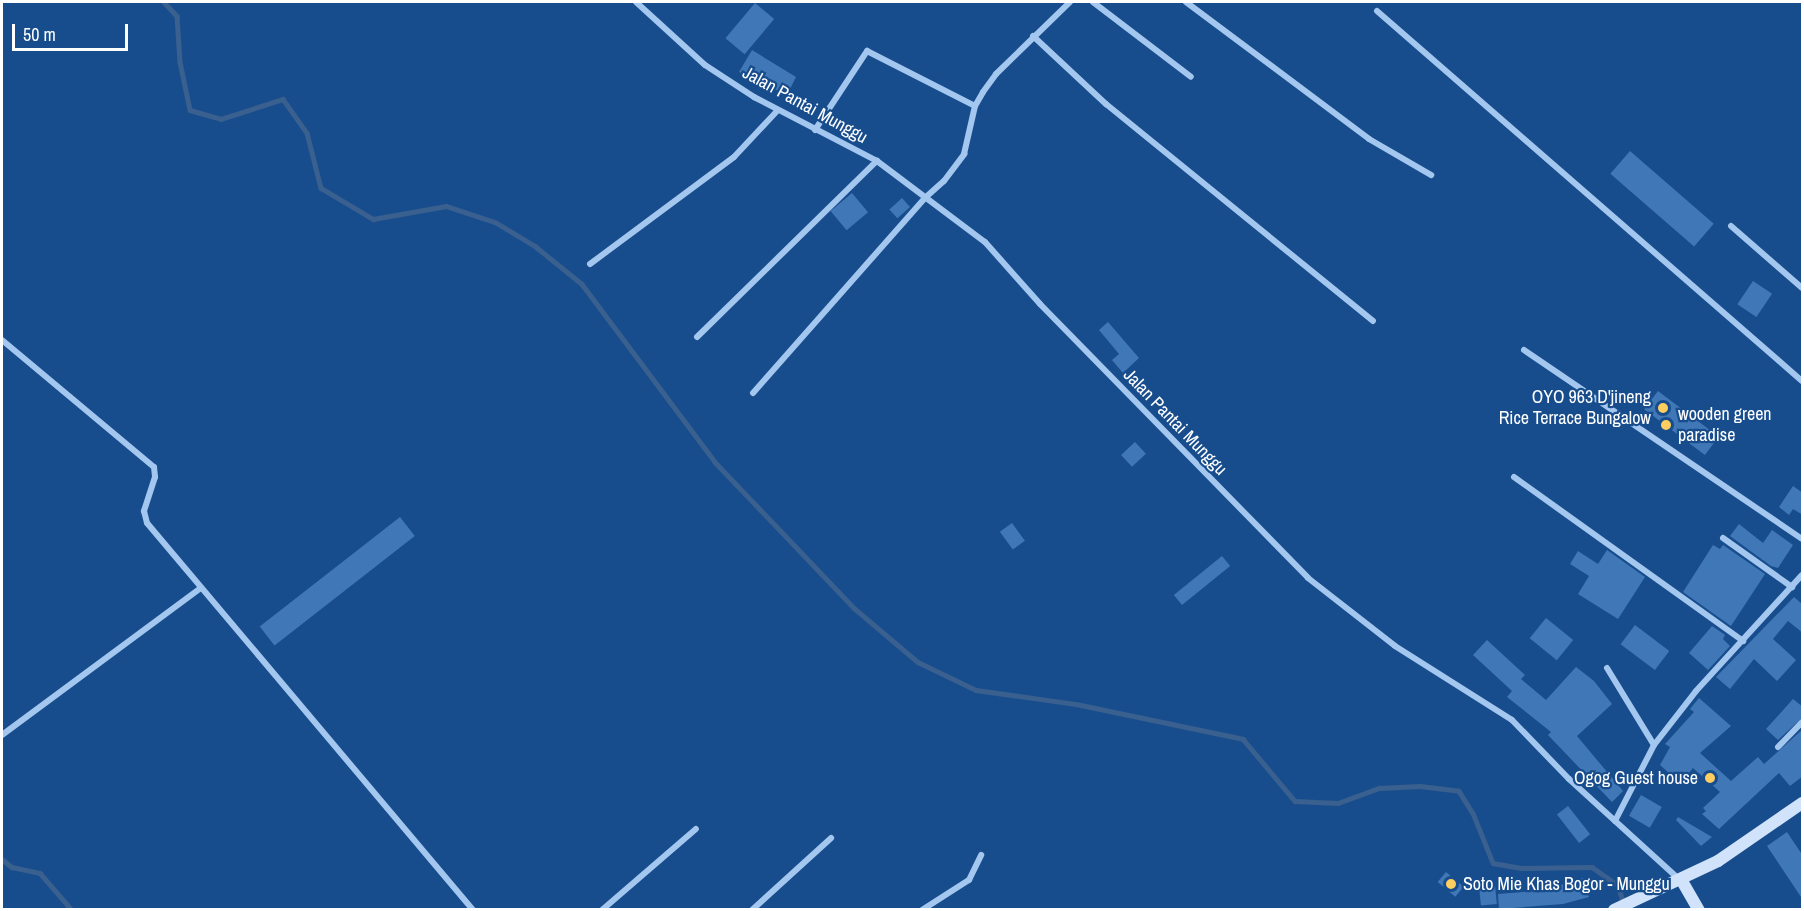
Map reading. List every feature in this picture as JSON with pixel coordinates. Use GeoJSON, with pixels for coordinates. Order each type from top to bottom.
{"type":"FeatureCollection","features":[{"type":"Feature","properties":{"kind":"main road"},"geometry":{"type":"LineString","coordinates":[[1614,909],[1682,881],[1803,803]]}},
{"type":"Feature","properties":{"kind":"main road"},"geometry":{"type":"LineString","coordinates":[[1682,881],[1699,909]]}},
{"type":"Feature","properties":{"kind":"street","name":"Jalan Pantai Munggu"},"geometry":{"type":"LineString","coordinates":[[636,2],[705,65],[778,110],[877,162],[985,242],[1056,321],[1308,578],[1395,646],[1512,720],[1615,821],[1682,881]]}},
{"type":"Feature","properties":{"kind":"street"},"geometry":{"type":"LineString","coordinates":[[753,393],[926,197],[944,182],[964,154],[975,106],[996,74],[1070,2]]}},
{"type":"Feature","properties":{"kind":"street"},"geometry":{"type":"LineString","coordinates":[[1093,2],[1191,76]]}},
{"type":"Feature","properties":{"kind":"street"},"geometry":{"type":"LineString","coordinates":[[1186,2],[1369,139],[1431,175]]}},
{"type":"Feature","properties":{"kind":"street"},"geometry":{"type":"LineString","coordinates":[[1377,11],[1803,381]]}},
{"type":"Feature","properties":{"kind":"street"},"geometry":{"type":"LineString","coordinates":[[1034,36],[1106,104],[1373,321]]}},
{"type":"Feature","properties":{"kind":"street"},"geometry":{"type":"LineString","coordinates":[[815,130],[867,51],[975,106]]}},
{"type":"Feature","properties":{"kind":"street"},"geometry":{"type":"LineString","coordinates":[[590,264],[734,157],[778,110]]}},
{"type":"Feature","properties":{"kind":"street"},"geometry":{"type":"LineString","coordinates":[[697,337],[877,162]]}},
{"type":"Feature","properties":{"kind":"street"},"geometry":{"type":"LineString","coordinates":[[1731,226],[1803,288]]}},
{"type":"Feature","properties":{"kind":"street"},"geometry":{"type":"LineString","coordinates":[[2,340],[154,467],[155,477],[144,511],[147,524],[473,909]]}},
{"type":"Feature","properties":{"kind":"street"},"geometry":{"type":"LineString","coordinates":[[1524,350],[1803,539]]}},
{"type":"Feature","properties":{"kind":"street"},"geometry":{"type":"LineString","coordinates":[[1514,477],[1743,641]]}},
{"type":"Feature","properties":{"kind":"street"},"geometry":{"type":"LineString","coordinates":[[1723,538],[1792,587]]}},
{"type":"Feature","properties":{"kind":"street"},"geometry":{"type":"LineString","coordinates":[[1615,821],[1654,745],[1696,691],[1803,575]]}},
{"type":"Feature","properties":{"kind":"street"},"geometry":{"type":"LineString","coordinates":[[2,735],[201,588]]}},
{"type":"Feature","properties":{"kind":"street"},"geometry":{"type":"LineString","coordinates":[[1607,668],[1654,745]]}},
{"type":"Feature","properties":{"kind":"street"},"geometry":{"type":"LineString","coordinates":[[1778,747],[1803,722]]}},
{"type":"Feature","properties":{"kind":"street"},"geometry":{"type":"LineString","coordinates":[[602,909],[696,829]]}},
{"type":"Feature","properties":{"kind":"street"},"geometry":{"type":"LineString","coordinates":[[752,909],[831,838]]}},
{"type":"Feature","properties":{"kind":"street"},"geometry":{"type":"LineString","coordinates":[[922,909],[969,880],[981,855]]}},
{"type":"Feature","properties":{"kind":"building"},"geometry":{"type":"Polygon","coordinates":[[[755,3],[774,19],[745,54],[725,38],[755,3]]]}},
{"type":"Feature","properties":{"kind":"building"},"geometry":{"type":"Polygon","coordinates":[[[752,50],[796,77],[787,95],[739,72],[752,50]]]}},
{"type":"Feature","properties":{"kind":"building"},"geometry":{"type":"Polygon","coordinates":[[[1630,151],[1714,224],[1694,246],[1610,174],[1630,151]]]}},
{"type":"Feature","properties":{"kind":"building"},"geometry":{"type":"Polygon","coordinates":[[[852,193],[868,212],[847,230],[831,211],[852,193]]]}},
{"type":"Feature","properties":{"kind":"building"},"geometry":{"type":"Polygon","coordinates":[[[902,198],[910,207],[897,218],[889,209],[902,198]]]}},
{"type":"Feature","properties":{"kind":"building"},"geometry":{"type":"Polygon","coordinates":[[[1753,281],[1772,294],[1756,317],[1737,304],[1753,281]]]}},
{"type":"Feature","properties":{"kind":"building"},"geometry":{"type":"Polygon","coordinates":[[[1108,322],[1139,358],[1123,373],[1112,360],[1119,354],[1099,330],[1108,322]]]}},
{"type":"Feature","properties":{"kind":"building"},"geometry":{"type":"Polygon","coordinates":[[[1658,391],[1719,437],[1705,455],[1644,409],[1658,391]]]}},
{"type":"Feature","properties":{"kind":"building"},"geometry":{"type":"Polygon","coordinates":[[[1135,442],[1146,454],[1132,467],[1121,455],[1135,442]]]}},
{"type":"Feature","properties":{"kind":"building"},"geometry":{"type":"Polygon","coordinates":[[[1793,486],[1803,493],[1803,515],[1793,509],[1789,515],[1779,507],[1793,486]]]}},
{"type":"Feature","properties":{"kind":"building"},"geometry":{"type":"Polygon","coordinates":[[[400,517],[415,536],[275,646],[260,627],[400,517]]]}},
{"type":"Feature","properties":{"kind":"building"},"geometry":{"type":"Polygon","coordinates":[[[1012,523],[1025,541],[1013,550],[1000,532],[1012,523]]]}},
{"type":"Feature","properties":{"kind":"building"},"geometry":{"type":"Polygon","coordinates":[[[1739,524],[1763,543],[1772,530],[1793,545],[1778,568],[1771,566],[1730,536],[1739,524]]]}},
{"type":"Feature","properties":{"kind":"building"},"geometry":{"type":"Polygon","coordinates":[[[1713,545],[1720,549],[1723,545],[1765,574],[1731,626],[1683,592],[1713,545]]]}},
{"type":"Feature","properties":{"kind":"building"},"geometry":{"type":"Polygon","coordinates":[[[1607,550],[1645,577],[1618,619],[1578,594],[1589,576],[1570,564],[1578,551],[1598,564],[1607,550]]]}},
{"type":"Feature","properties":{"kind":"building"},"geometry":{"type":"Polygon","coordinates":[[[1222,556],[1230,566],[1182,605],[1174,595],[1222,556]]]}},
{"type":"Feature","properties":{"kind":"building"},"geometry":{"type":"Polygon","coordinates":[[[1794,597],[1803,605],[1803,633],[1788,621],[1773,639],[1796,660],[1777,681],[1754,659],[1730,689],[1716,677],[1794,597]]]}},
{"type":"Feature","properties":{"kind":"building"},"geometry":{"type":"Polygon","coordinates":[[[1546,618],[1573,640],[1557,660],[1530,638],[1546,618]]]}},
{"type":"Feature","properties":{"kind":"building"},"geometry":{"type":"Polygon","coordinates":[[[1635,625],[1669,651],[1655,670],[1621,644],[1635,625]]]}},
{"type":"Feature","properties":{"kind":"building"},"geometry":{"type":"Polygon","coordinates":[[[1712,626],[1725,635],[1723,639],[1730,646],[1708,670],[1689,653],[1712,626]]]}},
{"type":"Feature","properties":{"kind":"building"},"geometry":{"type":"Polygon","coordinates":[[[1487,640],[1525,675],[1521,679],[1546,700],[1576,667],[1594,681],[1612,704],[1577,736],[1623,791],[1612,802],[1548,735],[1551,732],[1507,697],[1512,691],[1473,655],[1487,640]]]}},
{"type":"Feature","properties":{"kind":"building"},"geometry":{"type":"Polygon","coordinates":[[[1699,698],[1731,726],[1700,753],[1731,781],[1758,757],[1764,764],[1803,729],[1803,776],[1790,786],[1779,773],[1719,829],[1702,814],[1706,811],[1703,808],[1720,792],[1693,768],[1680,783],[1660,765],[1670,747],[1665,744],[1694,712],[1690,709],[1699,698]]]}},
{"type":"Feature","properties":{"kind":"building"},"geometry":{"type":"Polygon","coordinates":[[[1793,699],[1803,707],[1803,717],[1778,740],[1766,729],[1793,699]]]}},
{"type":"Feature","properties":{"kind":"building"},"geometry":{"type":"Polygon","coordinates":[[[1641,795],[1662,807],[1650,828],[1629,816],[1641,795]]]}},
{"type":"Feature","properties":{"kind":"building"},"geometry":{"type":"Polygon","coordinates":[[[1568,806],[1590,834],[1579,843],[1557,815],[1568,806]]]}},
{"type":"Feature","properties":{"kind":"building"},"geometry":{"type":"Polygon","coordinates":[[[1678,817],[1712,837],[1701,846],[1676,820],[1678,817]]]}},
{"type":"Feature","properties":{"kind":"building"},"geometry":{"type":"Polygon","coordinates":[[[1787,832],[1803,856],[1803,900],[1767,846],[1787,832]]]}},
{"type":"Feature","properties":{"kind":"building","name":"Soto Mie Khas Bogor - Munggu"},"geometry":{"type":"Polygon","coordinates":[[[1446,872],[1464,887],[1455,897],[1438,882],[1446,872]]]}},
{"type":"Feature","properties":{"kind":"building"},"geometry":{"type":"Polygon","coordinates":[[[1584,878],[1589,897],[1563,904],[1499,909],[1498,894],[1562,889],[1561,885],[1584,878]]]}},
{"type":"Feature","properties":{"kind":"building"},"geometry":{"type":"Polygon","coordinates":[[[1495,886],[1497,904],[1481,906],[1479,888],[1495,886]]]}},
{"type":"Feature","properties":{"kind":"waterway"},"geometry":{"type":"LineString","coordinates":[[164,2],[177,16],[180,62],[190,110],[221,119],[283,99],[307,133],[321,188],[373,219],[446,206],[495,222],[535,246],[582,284],[715,462],[854,608],[918,662],[976,690],[1076,704],[1243,739],[1295,801],[1338,803],[1379,788],[1420,786],[1459,791],[1473,813],[1493,863],[1521,868],[1592,867],[1618,885],[1624,905]]}},
{"type":"Feature","properties":{"kind":"waterway"},"geometry":{"type":"LineString","coordinates":[[2,859],[12,867],[40,873],[72,910]]}},
{"type":"Feature","properties":{"kind":"place","name":"OYO 963 D'jineng Rice Terrace Bungalow"},"geometry":{"type":"Point","coordinates":[1663,408]}},
{"type":"Feature","properties":{"kind":"place","name":"wooden green paradise"},"geometry":{"type":"Point","coordinates":[1666,425]}},
{"type":"Feature","properties":{"kind":"place","name":"Ogog Guest house"},"geometry":{"type":"Point","coordinates":[1710,778]}},
{"type":"Feature","properties":{"kind":"place","name":"Soto Mie Khas Bogor - Munggu"},"geometry":{"type":"Point","coordinates":[1451,884]}}]}
